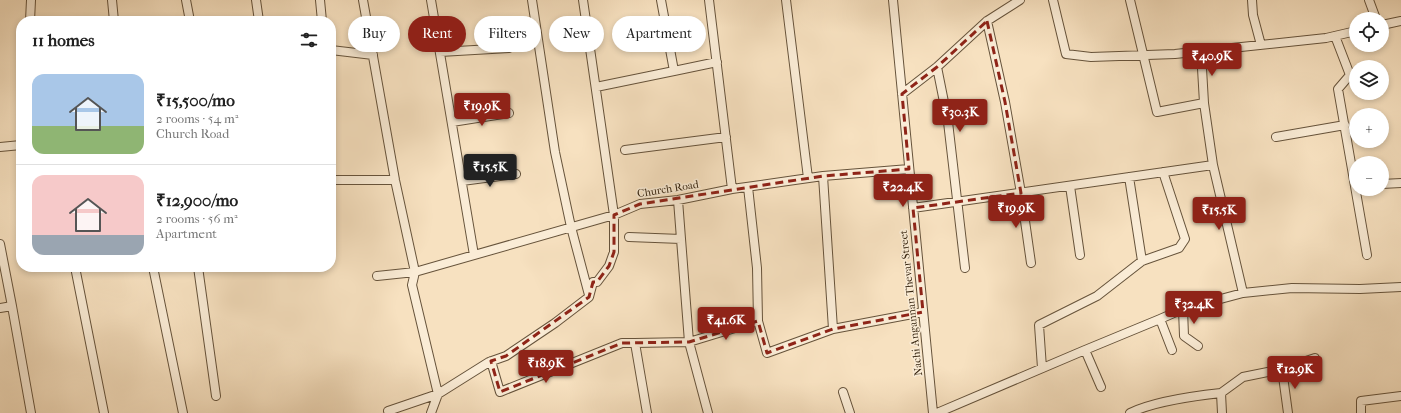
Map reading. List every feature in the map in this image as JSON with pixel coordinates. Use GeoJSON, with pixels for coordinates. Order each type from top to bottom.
{"type":"FeatureCollection","features":[{"type":"Feature","properties":{"kind":"street"},"geometry":{"type":"LineString","coordinates":[[30,16],[31,0]]}},
{"type":"Feature","properties":{"kind":"street"},"geometry":{"type":"LineString","coordinates":[[112,0],[114,16]]}},
{"type":"Feature","properties":{"kind":"street"},"geometry":{"type":"LineString","coordinates":[[186,0],[189,16]]}},
{"type":"Feature","properties":{"kind":"street"},"geometry":{"type":"LineString","coordinates":[[256,0],[258,16]]}},
{"type":"Feature","properties":{"kind":"street"},"geometry":{"type":"LineString","coordinates":[[320,0],[322,16]]}},
{"type":"Feature","properties":{"kind":"street"},"geometry":{"type":"LineString","coordinates":[[363,0],[395,180],[415,272],[412,285],[438,394],[431,413]]}},
{"type":"Feature","properties":{"kind":"street"},"geometry":{"type":"LineString","coordinates":[[431,0],[434,16]]}},
{"type":"Feature","properties":{"kind":"street"},"geometry":{"type":"LineString","coordinates":[[532,0],[555,152],[571,227],[590,297]]}},
{"type":"Feature","properties":{"kind":"street"},"geometry":{"type":"LineString","coordinates":[[388,411],[438,394],[491,361],[506,356],[590,297],[593,282],[597,282],[609,266],[614,252],[614,215],[583,0]]}},
{"type":"Feature","properties":{"kind":"street"},"geometry":{"type":"LineString","coordinates":[[661,0],[674,70]]}},
{"type":"Feature","properties":{"kind":"street"},"geometry":{"type":"LineString","coordinates":[[709,0],[732,189]]}},
{"type":"Feature","properties":{"kind":"street"},"geometry":{"type":"LineString","coordinates":[[786,0],[808,178]]}},
{"type":"Feature","properties":{"kind":"street","name":"Nachi Angannan Thevar Street"},"geometry":{"type":"LineString","coordinates":[[893,0],[933,413]]}},
{"type":"Feature","properties":{"kind":"street"},"geometry":{"type":"LineString","coordinates":[[902,94],[938,67],[986,22],[1020,0]]}},
{"type":"Feature","properties":{"kind":"street"},"geometry":{"type":"LineString","coordinates":[[1053,0],[1066,54],[1091,56],[1175,54],[1326,38],[1349,33]]}},
{"type":"Feature","properties":{"kind":"street"},"geometry":{"type":"LineString","coordinates":[[1130,0],[1157,112],[1204,103]]}},
{"type":"Feature","properties":{"kind":"street"},"geometry":{"type":"LineString","coordinates":[[1252,0],[1253,15],[1262,45]]}},
{"type":"Feature","properties":{"kind":"street"},"geometry":{"type":"LineString","coordinates":[[1369,0],[1373,12]]}},
{"type":"Feature","properties":{"kind":"street"},"geometry":{"type":"LineString","coordinates":[[1389,24],[1401,21]]}},
{"type":"Feature","properties":{"kind":"street"},"geometry":{"type":"LineString","coordinates":[[986,22],[1005,102],[1021,193],[1031,263]]}},
{"type":"Feature","properties":{"kind":"street"},"geometry":{"type":"LineString","coordinates":[[1335,36],[1350,76],[1338,89],[1351,156]]}},
{"type":"Feature","properties":{"kind":"street"},"geometry":{"type":"LineString","coordinates":[[336,51],[373,55]]}},
{"type":"Feature","properties":{"kind":"street"},"geometry":{"type":"LineString","coordinates":[[1201,51],[1204,103],[1213,165],[1243,293]]}},
{"type":"Feature","properties":{"kind":"street"},"geometry":{"type":"LineString","coordinates":[[440,52],[474,254]]}},
{"type":"Feature","properties":{"kind":"street"},"geometry":{"type":"LineString","coordinates":[[596,87],[717,62]]}},
{"type":"Feature","properties":{"kind":"street"},"geometry":{"type":"LineString","coordinates":[[938,67],[948,122],[965,268]]}},
{"type":"Feature","properties":{"kind":"street"},"geometry":{"type":"LineString","coordinates":[[452,122],[509,113]]}},
{"type":"Feature","properties":{"kind":"street"},"geometry":{"type":"LineString","coordinates":[[1276,136],[1345,125]]}},
{"type":"Feature","properties":{"kind":"street"},"geometry":{"type":"LineString","coordinates":[[625,150],[726,137]]}},
{"type":"Feature","properties":{"kind":"street"},"geometry":{"type":"LineString","coordinates":[[0,147],[16,145]]}},
{"type":"Feature","properties":{"kind":"street"},"geometry":{"type":"LineString","coordinates":[[913,208],[1213,165]]}},
{"type":"Feature","properties":{"kind":"street","name":"Church Road"},"geometry":{"type":"LineString","coordinates":[[377,276],[415,272],[614,215],[640,204],[678,200],[732,189],[823,176],[909,170]]}},
{"type":"Feature","properties":{"kind":"street"},"geometry":{"type":"LineString","coordinates":[[1042,368],[1039,325],[1097,296],[1142,262],[1179,248],[1185,239],[1163,172]]}},
{"type":"Feature","properties":{"kind":"street"},"geometry":{"type":"LineString","coordinates":[[462,181],[516,174]]}},
{"type":"Feature","properties":{"kind":"street"},"geometry":{"type":"LineString","coordinates":[[823,176],[833,329]]}},
{"type":"Feature","properties":{"kind":"street"},"geometry":{"type":"LineString","coordinates":[[1129,177],[1142,262]]}},
{"type":"Feature","properties":{"kind":"street"},"geometry":{"type":"LineString","coordinates":[[336,180],[395,180]]}},
{"type":"Feature","properties":{"kind":"street"},"geometry":{"type":"LineString","coordinates":[[1389,184],[1401,183]]}},
{"type":"Feature","properties":{"kind":"street"},"geometry":{"type":"LineString","coordinates":[[1070,186],[1080,255]]}},
{"type":"Feature","properties":{"kind":"street"},"geometry":{"type":"LineString","coordinates":[[748,187],[758,268],[758,321],[767,353],[833,329],[923,312]]}},
{"type":"Feature","properties":{"kind":"street"},"geometry":{"type":"LineString","coordinates":[[1358,196],[1367,255]]}},
{"type":"Feature","properties":{"kind":"street"},"geometry":{"type":"LineString","coordinates":[[678,200],[689,342],[708,413]]}},
{"type":"Feature","properties":{"kind":"street"},"geometry":{"type":"LineString","coordinates":[[629,237],[681,239]]}},
{"type":"Feature","properties":{"kind":"street"},"geometry":{"type":"LineString","coordinates":[[0,244],[31,413]]}},
{"type":"Feature","properties":{"kind":"street"},"geometry":{"type":"LineString","coordinates":[[76,272],[104,413]]}},
{"type":"Feature","properties":{"kind":"street"},"geometry":{"type":"LineString","coordinates":[[154,272],[183,413]]}},
{"type":"Feature","properties":{"kind":"street"},"geometry":{"type":"LineString","coordinates":[[199,272],[216,396]]}},
{"type":"Feature","properties":{"kind":"street"},"geometry":{"type":"LineString","coordinates":[[937,413],[1183,309],[1243,293],[1292,288],[1360,289],[1401,287]]}},
{"type":"Feature","properties":{"kind":"street"},"geometry":{"type":"LineString","coordinates":[[0,308],[12,306]]}},
{"type":"Feature","properties":{"kind":"street"},"geometry":{"type":"LineString","coordinates":[[1183,309],[1184,336],[1198,346]]}},
{"type":"Feature","properties":{"kind":"street"},"geometry":{"type":"LineString","coordinates":[[1160,319],[1172,350]]}},
{"type":"Feature","properties":{"kind":"street"},"geometry":{"type":"LineString","coordinates":[[491,361],[500,392],[622,343],[689,342],[758,321]]}},
{"type":"Feature","properties":{"kind":"street"},"geometry":{"type":"LineString","coordinates":[[634,343],[647,413]]}},
{"type":"Feature","properties":{"kind":"street"},"geometry":{"type":"LineString","coordinates":[[1085,350],[1101,387]]}},
{"type":"Feature","properties":{"kind":"street"},"geometry":{"type":"LineString","coordinates":[[1130,413],[1139,409],[1192,396],[1220,393],[1243,377],[1282,369],[1315,358]]}},
{"type":"Feature","properties":{"kind":"street"},"geometry":{"type":"LineString","coordinates":[[1282,369],[1288,413]]}},
{"type":"Feature","properties":{"kind":"street"},"geometry":{"type":"LineString","coordinates":[[843,392],[850,413]]}},
{"type":"Feature","properties":{"kind":"street"},"geometry":{"type":"LineString","coordinates":[[1220,393],[1222,413]]}},
{"type":"Feature","properties":{"kind":"street"},"geometry":{"type":"LineString","coordinates":[[1361,413],[1361,401],[1401,396]]}},
{"type":"Feature","properties":{"kind":"highlighted area"},"geometry":{"type":"Polygon","coordinates":[[[987,21],[1005,102],[1021,193],[913,208],[923,312],[833,329],[767,353],[758,321],[689,342],[622,343],[500,392],[491,361],[506,356],[589,297],[593,282],[597,282],[609,266],[614,252],[614,215],[640,204],[823,176],[909,169],[902,94],[937,67],[987,21]]]}}]}
